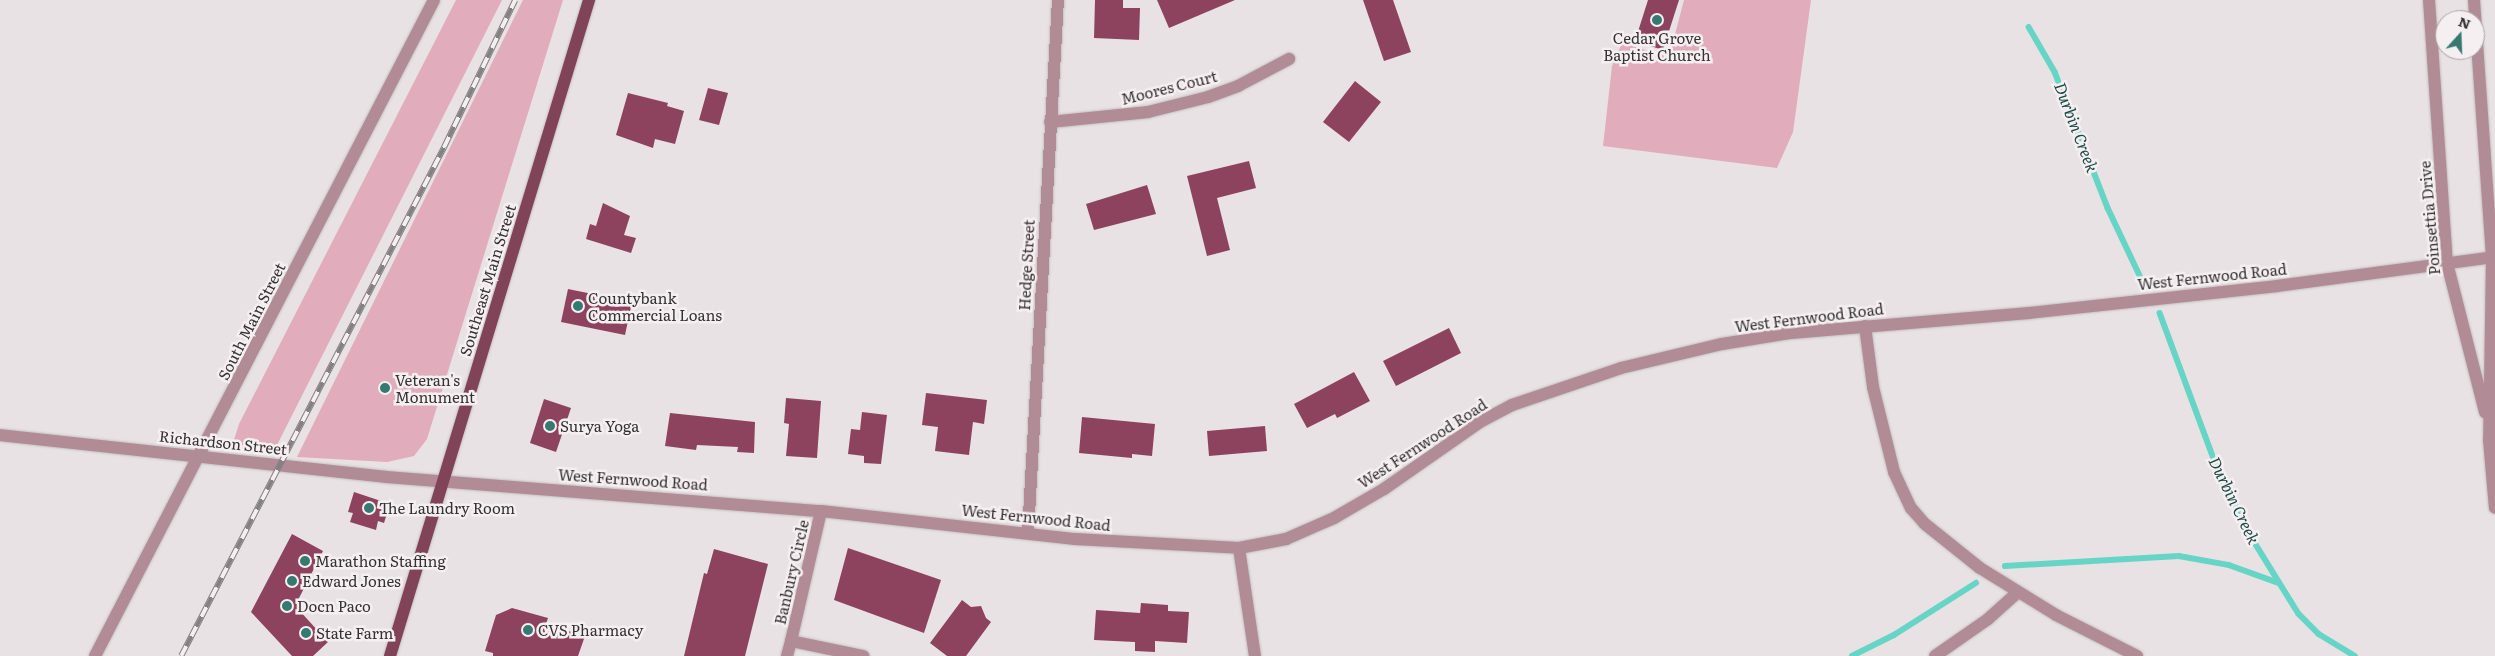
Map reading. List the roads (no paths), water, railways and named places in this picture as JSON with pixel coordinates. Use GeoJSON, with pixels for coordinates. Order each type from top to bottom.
{"type":"FeatureCollection","features":[{"type":"Feature","properties":{"kind":"main road","name":"Southeast Main Street"},"geometry":{"type":"LineString","coordinates":[[390,656],[589,0]]}},
{"type":"Feature","properties":{"kind":"street","name":"South Main Street"},"geometry":{"type":"LineString","coordinates":[[96,656],[434,0]]}},
{"type":"Feature","properties":{"kind":"street","name":"Hedge Street"},"geometry":{"type":"LineString","coordinates":[[1028,533],[1058,0]]}},
{"type":"Feature","properties":{"kind":"street","name":"Poinsettia Drive"},"geometry":{"type":"LineString","coordinates":[[2429,0],[2446,263],[2489,428]]}},
{"type":"Feature","properties":{"kind":"street","name":"Poinsettia Drive"},"geometry":{"type":"LineString","coordinates":[[2474,0],[2493,257],[2489,428],[2495,508]]}},
{"type":"Feature","properties":{"kind":"street","name":"Moores Court"},"geometry":{"type":"LineString","coordinates":[[1050,122],[1148,112],[1238,86],[1289,59]]}},
{"type":"Feature","properties":{"kind":"street","name":"West Fernwood Road"},"geometry":{"type":"LineString","coordinates":[[442,480],[821,511],[1028,533],[1239,548],[1286,539],[1334,518],[1384,489],[1480,422],[1539,394],[1621,368],[1722,344],[1865,326],[2029,313],[2277,286],[2493,257]]}},
{"type":"Feature","properties":{"kind":"street"},"geometry":{"type":"LineString","coordinates":[[1865,326],[1873,387],[1894,472],[1912,508],[1936,534],[1980,568],[2018,592],[2137,656]]}},
{"type":"Feature","properties":{"kind":"street","name":"Richardson Street"},"geometry":{"type":"LineString","coordinates":[[0,435],[442,480]]}},
{"type":"Feature","properties":{"kind":"street","name":"Banbury Circle"},"geometry":{"type":"LineString","coordinates":[[787,656],[821,511]]}},
{"type":"Feature","properties":{"kind":"street"},"geometry":{"type":"LineString","coordinates":[[1239,548],[1256,656]]}},
{"type":"Feature","properties":{"kind":"street"},"geometry":{"type":"LineString","coordinates":[[1935,656],[1988,619],[2018,592]]}},
{"type":"Feature","properties":{"kind":"street","name":"Banbury Circle"},"geometry":{"type":"LineString","coordinates":[[792,641],[863,656]]}},
{"type":"Feature","properties":{"kind":"waterway","name":"Durbin Creek"},"geometry":{"type":"LineString","coordinates":[[2029,27],[2055,72],[2108,208],[2144,284]]}},
{"type":"Feature","properties":{"kind":"waterway","name":"Durbin Creek"},"geometry":{"type":"LineString","coordinates":[[2160,313],[2220,475],[2252,538],[2299,614],[2319,634],[2355,656]]}},
{"type":"Feature","properties":{"kind":"waterway"},"geometry":{"type":"LineString","coordinates":[[2005,566],[2179,556],[2229,565],[2279,583]]}},
{"type":"Feature","properties":{"kind":"waterway"},"geometry":{"type":"LineString","coordinates":[[1852,656],[1894,635],[1976,583]]}},
{"type":"Feature","properties":{"kind":"railway"},"geometry":{"type":"LineString","coordinates":[[181,656],[444,147],[515,0]]}},
{"type":"Feature","properties":{"kind":"place","name":"Cedar Grove Baptist Church"},"geometry":{"type":"Point","coordinates":[1657,20]}},
{"type":"Feature","properties":{"kind":"place","name":"Countybank Commercial Loans"},"geometry":{"type":"Point","coordinates":[578,306]}},
{"type":"Feature","properties":{"kind":"place","name":"Veteran's Monument"},"geometry":{"type":"Point","coordinates":[385,388]}},
{"type":"Feature","properties":{"kind":"place","name":"Surya Yoga"},"geometry":{"type":"Point","coordinates":[550,426]}},
{"type":"Feature","properties":{"kind":"place","name":"The Laundry Room"},"geometry":{"type":"Point","coordinates":[369,508]}},
{"type":"Feature","properties":{"kind":"place","name":"Marathon Staffing"},"geometry":{"type":"Point","coordinates":[305,561]}},
{"type":"Feature","properties":{"kind":"place","name":"Edward Jones"},"geometry":{"type":"Point","coordinates":[292,581]}},
{"type":"Feature","properties":{"kind":"place","name":"Docn Paco"},"geometry":{"type":"Point","coordinates":[287,606]}},
{"type":"Feature","properties":{"kind":"place","name":"CVS Pharmacy"},"geometry":{"type":"Point","coordinates":[528,630]}},
{"type":"Feature","properties":{"kind":"place","name":"State Farm"},"geometry":{"type":"Point","coordinates":[306,633]}}]}
